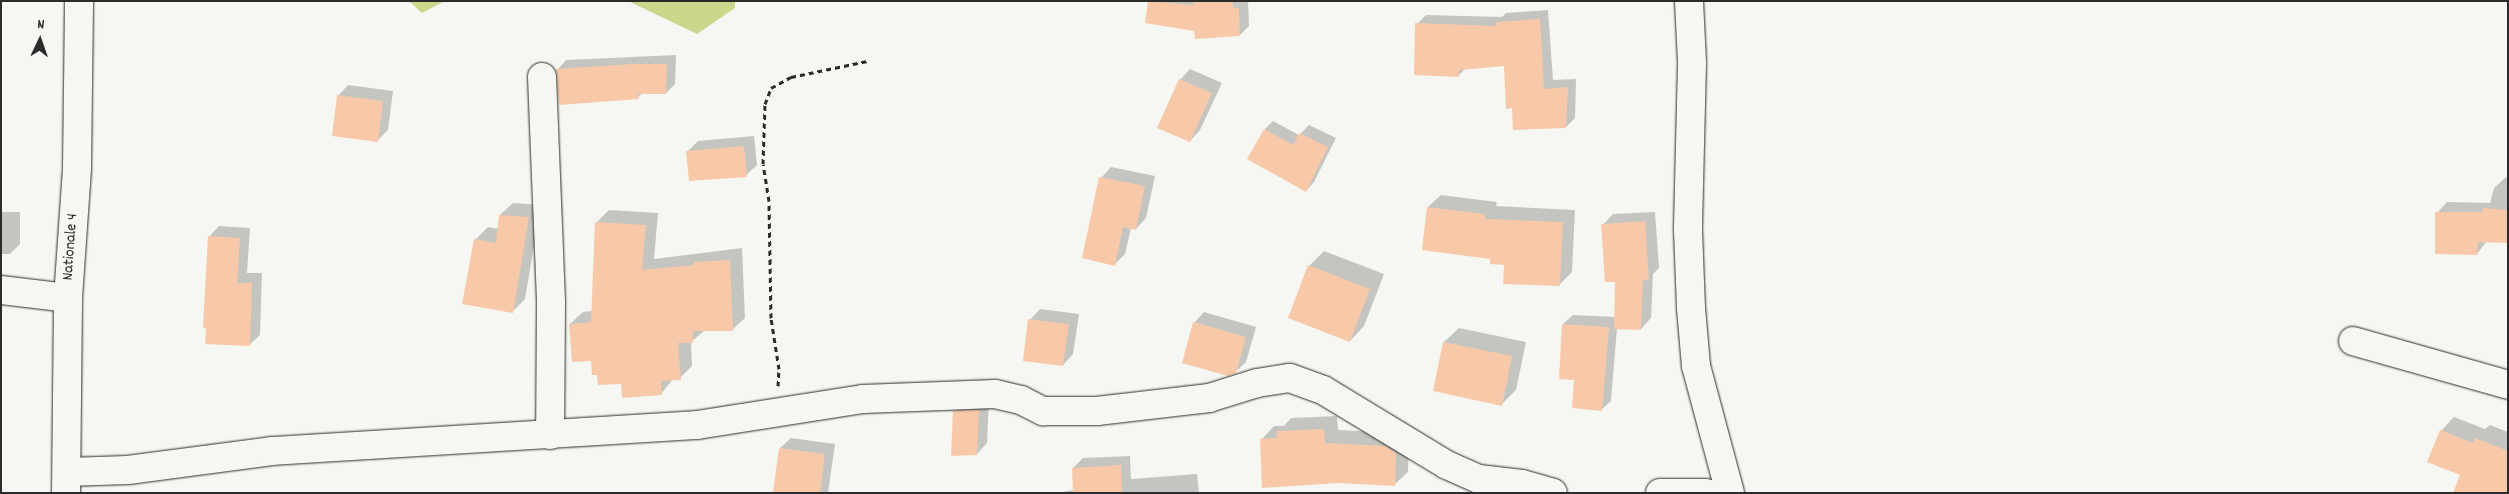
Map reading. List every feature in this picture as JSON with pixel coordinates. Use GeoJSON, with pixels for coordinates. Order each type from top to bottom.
{"type":"FeatureCollection","features":[{"type":"Feature","properties":{"kind":"main road","name":"Nationale 4"},"geometry":{"type":"LineString","coordinates":[[67,483],[68,298],[77,168],[79,1]]}},
{"type":"Feature","properties":{"kind":"main road"},"geometry":{"type":"LineString","coordinates":[[1689,1],[1692,63],[1688,221],[1691,308],[1696,366],[1730,493]]}},
{"type":"Feature","properties":{"kind":"main road"},"geometry":{"type":"LineString","coordinates":[[542,78],[551,302],[550,435]]}},
{"type":"Feature","properties":{"kind":"main road"},"geometry":{"type":"LineString","coordinates":[[1,290],[68,298]]}},
{"type":"Feature","properties":{"kind":"main road"},"geometry":{"type":"LineString","coordinates":[[2353,341],[2508,385]]}},
{"type":"Feature","properties":{"kind":"main road"},"geometry":{"type":"LineString","coordinates":[[67,483],[128,470],[272,452],[697,425],[863,399],[907,399],[962,394],[1012,398],[1043,411],[1097,411],[1209,398],[1256,383],[1290,378],[1323,390],[1447,465],[1479,479],[1522,484],[1553,493]]}},
{"type":"Feature","properties":{"kind":"main road"},"geometry":{"type":"LineString","coordinates":[[1660,493],[1706,493]]}},
{"type":"Feature","properties":{"kind":"path"},"geometry":{"type":"LineString","coordinates":[[771,413],[779,369],[771,318],[771,225],[763,164],[765,104],[771,88],[791,77],[867,61]]}},
{"type":"Feature","properties":{"kind":"green space"},"geometry":{"type":"Polygon","coordinates":[[[409,1],[445,1],[422,13],[409,1]]]}},
{"type":"Feature","properties":{"kind":"green space"},"geometry":{"type":"Polygon","coordinates":[[[628,1],[735,1],[735,8],[697,34],[628,1]]]}},
{"type":"Feature","properties":{"kind":"building"},"geometry":{"type":"Polygon","coordinates":[[[1148,1],[1193,5],[1193,1],[1233,1],[1233,8],[1239,8],[1240,36],[1195,39],[1194,31],[1145,23],[1148,1]]]}},
{"type":"Feature","properties":{"kind":"building"},"geometry":{"type":"Polygon","coordinates":[[[1540,19],[1544,89],[1568,87],[1566,128],[1513,130],[1512,108],[1506,109],[1504,66],[1459,70],[1459,77],[1414,75],[1415,23],[1496,26],[1496,22],[1540,19]]]}},
{"type":"Feature","properties":{"kind":"building"},"geometry":{"type":"Polygon","coordinates":[[[633,64],[667,64],[666,94],[638,94],[639,99],[559,105],[556,69],[633,64]]]}},
{"type":"Feature","properties":{"kind":"building"},"geometry":{"type":"Polygon","coordinates":[[[1179,79],[1212,93],[1190,142],[1157,128],[1179,79]]]}},
{"type":"Feature","properties":{"kind":"building"},"geometry":{"type":"Polygon","coordinates":[[[337,95],[383,101],[378,142],[332,136],[337,95]]]}},
{"type":"Feature","properties":{"kind":"building"},"geometry":{"type":"Polygon","coordinates":[[[1264,129],[1293,145],[1299,133],[1328,147],[1306,192],[1247,159],[1264,129]]]}},
{"type":"Feature","properties":{"kind":"building"},"geometry":{"type":"Polygon","coordinates":[[[744,146],[747,177],[689,181],[686,151],[744,146]]]}},
{"type":"Feature","properties":{"kind":"building"},"geometry":{"type":"Polygon","coordinates":[[[1099,177],[1145,186],[1136,230],[1123,227],[1115,266],[1082,258],[1099,177]]]}},
{"type":"Feature","properties":{"kind":"building"},"geometry":{"type":"Polygon","coordinates":[[[1427,207],[1485,214],[1485,219],[1563,222],[1560,286],[1503,284],[1504,265],[1490,264],[1490,259],[1422,250],[1427,207]]]}},
{"type":"Feature","properties":{"kind":"building"},"geometry":{"type":"Polygon","coordinates":[[[2483,208],[2508,210],[2508,243],[2478,242],[2477,255],[2435,254],[2435,212],[2482,212],[2483,208]]]}},
{"type":"Feature","properties":{"kind":"building"},"geometry":{"type":"Polygon","coordinates":[[[499,215],[529,217],[513,313],[462,304],[474,239],[496,243],[499,215]]]}},
{"type":"Feature","properties":{"kind":"building"},"geometry":{"type":"Polygon","coordinates":[[[1645,221],[1649,279],[1643,280],[1641,330],[1614,329],[1615,282],[1605,282],[1601,224],[1645,221]]]}},
{"type":"Feature","properties":{"kind":"building"},"geometry":{"type":"Polygon","coordinates":[[[595,222],[646,225],[642,270],[694,265],[694,262],[730,260],[733,331],[693,331],[693,343],[678,343],[681,380],[661,381],[662,395],[622,398],[621,384],[598,385],[597,375],[592,375],[591,361],[572,362],[569,324],[591,322],[595,222]]]}},
{"type":"Feature","properties":{"kind":"building"},"geometry":{"type":"Polygon","coordinates":[[[208,236],[240,238],[237,283],[252,283],[250,346],[205,344],[206,328],[203,328],[208,236]]]}},
{"type":"Feature","properties":{"kind":"building"},"geometry":{"type":"Polygon","coordinates":[[[1308,265],[1370,289],[1350,342],[1288,318],[1308,265]]]}},
{"type":"Feature","properties":{"kind":"building"},"geometry":{"type":"Polygon","coordinates":[[[1028,319],[1069,324],[1063,366],[1023,361],[1028,319]]]}},
{"type":"Feature","properties":{"kind":"building"},"geometry":{"type":"Polygon","coordinates":[[[1193,322],[1246,337],[1236,373],[1228,376],[1182,363],[1193,322]]]}},
{"type":"Feature","properties":{"kind":"building"},"geometry":{"type":"Polygon","coordinates":[[[1562,324],[1609,327],[1602,411],[1572,408],[1574,380],[1559,379],[1562,324]]]}},
{"type":"Feature","properties":{"kind":"building"},"geometry":{"type":"Polygon","coordinates":[[[1443,342],[1512,356],[1502,406],[1433,391],[1443,342]]]}},
{"type":"Feature","properties":{"kind":"building"},"geometry":{"type":"Polygon","coordinates":[[[979,410],[977,455],[951,456],[953,411],[979,410]]]}},
{"type":"Feature","properties":{"kind":"building"},"geometry":{"type":"Polygon","coordinates":[[[1324,429],[1325,443],[1385,446],[1396,453],[1395,486],[1338,483],[1262,488],[1260,439],[1277,438],[1277,431],[1324,429]]]}},
{"type":"Feature","properties":{"kind":"building"},"geometry":{"type":"Polygon","coordinates":[[[2440,430],[2473,443],[2475,438],[2508,451],[2508,493],[2453,493],[2460,475],[2427,462],[2440,430]]]}},
{"type":"Feature","properties":{"kind":"building"},"geometry":{"type":"Polygon","coordinates":[[[779,448],[825,454],[820,493],[773,493],[779,448]]]}},
{"type":"Feature","properties":{"kind":"building"},"geometry":{"type":"Polygon","coordinates":[[[1121,465],[1122,493],[1073,493],[1072,468],[1121,465]]]}}]}
